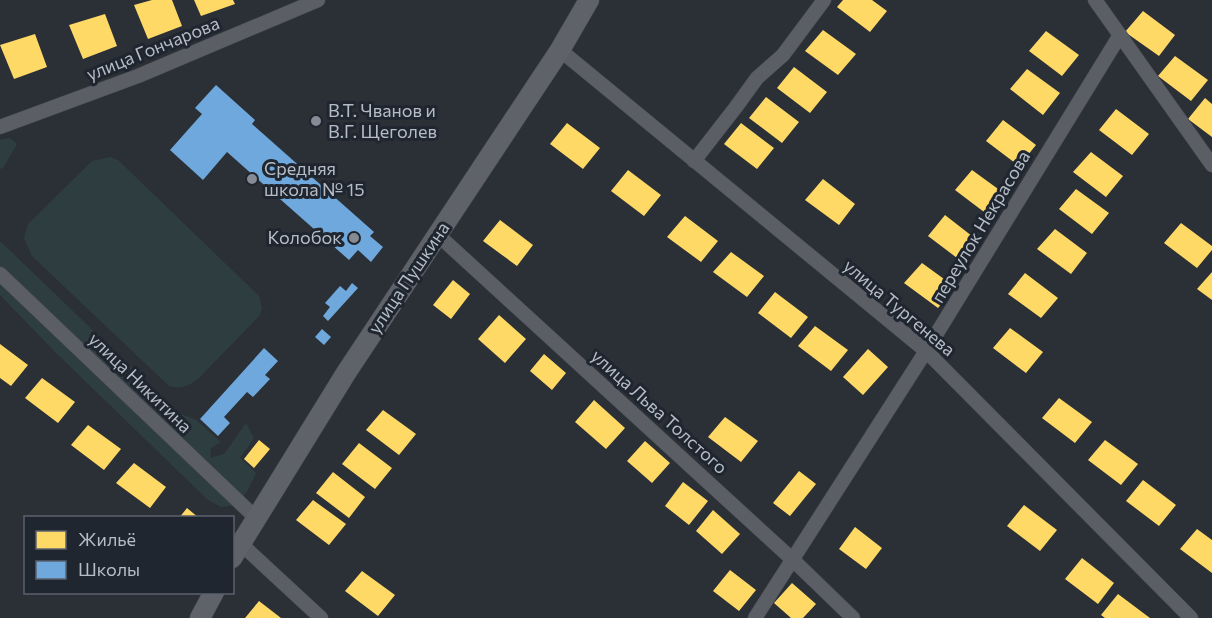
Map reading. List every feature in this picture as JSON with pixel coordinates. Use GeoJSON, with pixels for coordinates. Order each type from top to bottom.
{"type":"FeatureCollection","features":[{"type":"Feature","properties":{"kind":"street","name":"улица Гончарова"},"geometry":{"type":"LineString","coordinates":[[0,127],[138,76],[318,0]]}},
{"type":"Feature","properties":{"kind":"street","name":"улица Пушкина"},"geometry":{"type":"LineString","coordinates":[[236,550],[346,373],[560,50],[589,0]]}},
{"type":"Feature","properties":{"kind":"street"},"geometry":{"type":"LineString","coordinates":[[694,161],[757,78],[783,55],[824,0]]}},
{"type":"Feature","properties":{"kind":"street"},"geometry":{"type":"LineString","coordinates":[[1095,0],[1212,165]]}},
{"type":"Feature","properties":{"kind":"street","name":"переулок Некрасова"},"geometry":{"type":"LineString","coordinates":[[754,618],[926,351],[1120,35]]}},
{"type":"Feature","properties":{"kind":"street","name":"улица Тургенева"},"geometry":{"type":"LineString","coordinates":[[560,50],[926,351],[1191,618]]}},
{"type":"Feature","properties":{"kind":"street","name":"улица Льва Толстого"},"geometry":{"type":"LineString","coordinates":[[438,235],[793,560],[853,618]]}},
{"type":"Feature","properties":{"kind":"street","name":"улица Никитина"},"geometry":{"type":"LineString","coordinates":[[0,274],[256,518]]}},
{"type":"Feature","properties":{"kind":"street"},"geometry":{"type":"LineString","coordinates":[[236,550],[321,618]]}},
{"type":"Feature","properties":{"kind":"street"},"geometry":{"type":"LineString","coordinates":[[200,618],[213,594]]}},
{"type":"Feature","properties":{"kind":"shaded area"},"geometry":{"type":"Polygon","coordinates":[[[10,138],[17,144],[3,168],[0,169],[0,140],[10,138]]]}},
{"type":"Feature","properties":{"kind":"shaded area"},"geometry":{"type":"Polygon","coordinates":[[[110,157],[118,160],[259,296],[262,308],[260,315],[199,378],[185,386],[169,386],[32,256],[24,238],[28,224],[92,161],[110,157]]]}},
{"type":"Feature","properties":{"kind":"shaded area"},"geometry":{"type":"Polygon","coordinates":[[[0,241],[179,413],[196,420],[221,442],[211,448],[210,458],[224,454],[246,423],[254,438],[240,458],[256,473],[247,492],[236,505],[221,507],[208,500],[55,352],[0,295],[0,241]]]}},
{"type":"Feature","properties":{"kind":"building: Жильё"},"geometry":{"type":"Polygon","coordinates":[[[152,0],[172,0],[182,26],[148,39],[134,5],[152,0]]]}},
{"type":"Feature","properties":{"kind":"building: Жильё"},"geometry":{"type":"Polygon","coordinates":[[[194,0],[233,0],[235,4],[201,16],[194,0]]]}},
{"type":"Feature","properties":{"kind":"building: Жильё"},"geometry":{"type":"Polygon","coordinates":[[[843,0],[872,0],[887,11],[870,32],[837,7],[843,0]]]}},
{"type":"Feature","properties":{"kind":"building: Жильё"},"geometry":{"type":"Polygon","coordinates":[[[1143,11],[1175,35],[1159,56],[1125,32],[1143,11]]]}},
{"type":"Feature","properties":{"kind":"building: Жильё"},"geometry":{"type":"Polygon","coordinates":[[[105,14],[117,46],[83,59],[69,25],[105,14]]]}},
{"type":"Feature","properties":{"kind":"building: Жильё"},"geometry":{"type":"Polygon","coordinates":[[[823,30],[856,54],[838,75],[805,51],[823,30]]]}},
{"type":"Feature","properties":{"kind":"building: Жильё"},"geometry":{"type":"Polygon","coordinates":[[[1046,31],[1079,55],[1062,76],[1029,51],[1046,31]]]}},
{"type":"Feature","properties":{"kind":"building: Жильё"},"geometry":{"type":"Polygon","coordinates":[[[35,34],[47,67],[14,79],[0,45],[35,34]]]}},
{"type":"Feature","properties":{"kind":"building: Жильё"},"geometry":{"type":"Polygon","coordinates":[[[1175,56],[1208,80],[1191,101],[1158,76],[1175,56]]]}},
{"type":"Feature","properties":{"kind":"building: Жильё"},"geometry":{"type":"Polygon","coordinates":[[[794,67],[827,92],[810,113],[777,88],[794,67]]]}},
{"type":"Feature","properties":{"kind":"building: Жильё"},"geometry":{"type":"Polygon","coordinates":[[[1027,69],[1060,93],[1043,115],[1010,89],[1027,69]]]}},
{"type":"Feature","properties":{"kind":"building: Жильё"},"geometry":{"type":"Polygon","coordinates":[[[766,97],[799,122],[782,143],[749,118],[766,97]]]}},
{"type":"Feature","properties":{"kind":"building: Жильё"},"geometry":{"type":"Polygon","coordinates":[[[1205,98],[1212,104],[1212,137],[1188,119],[1205,98]]]}},
{"type":"Feature","properties":{"kind":"building: Жильё"},"geometry":{"type":"Polygon","coordinates":[[[1116,109],[1149,134],[1132,155],[1099,130],[1116,109]]]}},
{"type":"Feature","properties":{"kind":"building: Жильё"},"geometry":{"type":"Polygon","coordinates":[[[1003,120],[1036,145],[1019,166],[986,141],[1003,120]]]}},
{"type":"Feature","properties":{"kind":"building: Жильё"},"geometry":{"type":"Polygon","coordinates":[[[567,123],[600,148],[583,169],[550,144],[567,123]]]}},
{"type":"Feature","properties":{"kind":"building: Жильё"},"geometry":{"type":"Polygon","coordinates":[[[741,123],[774,148],[757,169],[724,144],[741,123]]]}},
{"type":"Feature","properties":{"kind":"building: Жильё"},"geometry":{"type":"Polygon","coordinates":[[[1091,152],[1123,176],[1106,197],[1073,172],[1091,152]]]}},
{"type":"Feature","properties":{"kind":"building: Жильё"},"geometry":{"type":"Polygon","coordinates":[[[628,170],[661,195],[644,216],[611,191],[628,170]]]}},
{"type":"Feature","properties":{"kind":"building: Жильё"},"geometry":{"type":"Polygon","coordinates":[[[972,170],[1005,194],[988,215],[955,190],[972,170]]]}},
{"type":"Feature","properties":{"kind":"building: Жильё"},"geometry":{"type":"Polygon","coordinates":[[[823,179],[855,204],[839,225],[805,200],[823,179]]]}},
{"type":"Feature","properties":{"kind":"building: Жильё"},"geometry":{"type":"Polygon","coordinates":[[[1076,189],[1109,213],[1092,234],[1059,209],[1076,189]]]}},
{"type":"Feature","properties":{"kind":"building: Жильё"},"geometry":{"type":"Polygon","coordinates":[[[945,215],[977,240],[961,261],[928,236],[945,215]]]}},
{"type":"Feature","properties":{"kind":"building: Жильё"},"geometry":{"type":"Polygon","coordinates":[[[685,216],[718,241],[701,262],[667,237],[685,216]]]}},
{"type":"Feature","properties":{"kind":"building: Жильё"},"geometry":{"type":"Polygon","coordinates":[[[500,220],[533,245],[517,266],[483,241],[500,220]]]}},
{"type":"Feature","properties":{"kind":"building: Жильё"},"geometry":{"type":"Polygon","coordinates":[[[1181,223],[1212,246],[1212,250],[1197,268],[1164,243],[1181,223]]]}},
{"type":"Feature","properties":{"kind":"building: Жильё"},"geometry":{"type":"Polygon","coordinates":[[[1055,229],[1087,253],[1071,274],[1037,249],[1055,229]]]}},
{"type":"Feature","properties":{"kind":"building: Жильё"},"geometry":{"type":"Polygon","coordinates":[[[731,252],[764,276],[747,297],[713,272],[731,252]]]}},
{"type":"Feature","properties":{"kind":"building: Жильё"},"geometry":{"type":"Polygon","coordinates":[[[922,263],[955,287],[938,308],[904,283],[922,263]]]}},
{"type":"Feature","properties":{"kind":"building: Жильё"},"geometry":{"type":"Polygon","coordinates":[[[1212,272],[1212,300],[1197,289],[1212,272]]]}},
{"type":"Feature","properties":{"kind":"building: Жильё"},"geometry":{"type":"Polygon","coordinates":[[[1025,273],[1058,298],[1041,318],[1008,294],[1025,273]]]}},
{"type":"Feature","properties":{"kind":"building: Жильё"},"geometry":{"type":"Polygon","coordinates":[[[453,280],[470,294],[451,319],[433,305],[453,280]]]}},
{"type":"Feature","properties":{"kind":"building: Жильё"},"geometry":{"type":"Polygon","coordinates":[[[775,292],[808,317],[791,338],[758,313],[775,292]]]}},
{"type":"Feature","properties":{"kind":"building: Жильё"},"geometry":{"type":"Polygon","coordinates":[[[499,315],[526,339],[505,363],[478,339],[499,315]]]}},
{"type":"Feature","properties":{"kind":"building: Жильё"},"geometry":{"type":"Polygon","coordinates":[[[815,326],[848,350],[831,371],[798,346],[815,326]]]}},
{"type":"Feature","properties":{"kind":"building: Жильё"},"geometry":{"type":"Polygon","coordinates":[[[1010,328],[1043,352],[1026,373],[993,348],[1010,328]]]}},
{"type":"Feature","properties":{"kind":"building: Жильё"},"geometry":{"type":"Polygon","coordinates":[[[0,344],[28,365],[11,386],[0,378],[0,344]]]}},
{"type":"Feature","properties":{"kind":"building: Жильё"},"geometry":{"type":"Polygon","coordinates":[[[868,349],[888,367],[863,395],[843,377],[868,349]]]}},
{"type":"Feature","properties":{"kind":"building: Жильё"},"geometry":{"type":"Polygon","coordinates":[[[544,354],[566,373],[552,390],[530,371],[544,354]]]}},
{"type":"Feature","properties":{"kind":"building: Жильё"},"geometry":{"type":"Polygon","coordinates":[[[42,378],[75,402],[58,423],[25,398],[42,378]]]}},
{"type":"Feature","properties":{"kind":"building: Жильё"},"geometry":{"type":"Polygon","coordinates":[[[1059,398],[1092,422],[1075,443],[1042,418],[1059,398]]]}},
{"type":"Feature","properties":{"kind":"building: Жильё"},"geometry":{"type":"Polygon","coordinates":[[[594,400],[625,428],[606,449],[575,422],[594,400]]]}},
{"type":"Feature","properties":{"kind":"building: Жильё"},"geometry":{"type":"Polygon","coordinates":[[[383,410],[416,434],[399,455],[366,430],[383,410]]]}},
{"type":"Feature","properties":{"kind":"building: Жильё"},"geometry":{"type":"Polygon","coordinates":[[[725,417],[758,441],[741,462],[708,437],[725,417]]]}},
{"type":"Feature","properties":{"kind":"building: Жильё"},"geometry":{"type":"Polygon","coordinates":[[[88,425],[121,449],[104,470],[71,445],[88,425]]]}},
{"type":"Feature","properties":{"kind":"building: Жильё"},"geometry":{"type":"Polygon","coordinates":[[[259,440],[270,449],[254,468],[244,459],[259,440]]]}},
{"type":"Feature","properties":{"kind":"building: Жильё"},"geometry":{"type":"Polygon","coordinates":[[[1105,440],[1138,464],[1121,485],[1088,460],[1105,440]]]}},
{"type":"Feature","properties":{"kind":"building: Жильё"},"geometry":{"type":"Polygon","coordinates":[[[645,441],[670,463],[652,483],[627,461],[645,441]]]}},
{"type":"Feature","properties":{"kind":"building: Жильё"},"geometry":{"type":"Polygon","coordinates":[[[359,443],[392,468],[375,489],[342,464],[359,443]]]}},
{"type":"Feature","properties":{"kind":"building: Жильё"},"geometry":{"type":"Polygon","coordinates":[[[134,463],[166,487],[150,508],[116,483],[134,463]]]}},
{"type":"Feature","properties":{"kind":"building: Жильё"},"geometry":{"type":"Polygon","coordinates":[[[799,471],[816,484],[790,516],[773,503],[799,471]]]}},
{"type":"Feature","properties":{"kind":"building: Жильё"},"geometry":{"type":"Polygon","coordinates":[[[333,472],[365,497],[349,518],[316,493],[333,472]]]}},
{"type":"Feature","properties":{"kind":"building: Жильё"},"geometry":{"type":"Polygon","coordinates":[[[1143,480],[1176,505],[1159,526],[1126,501],[1143,480]]]}},
{"type":"Feature","properties":{"kind":"building: Жильё"},"geometry":{"type":"Polygon","coordinates":[[[683,482],[708,501],[689,525],[665,506],[683,482]]]}},
{"type":"Feature","properties":{"kind":"building: Жильё"},"geometry":{"type":"Polygon","coordinates":[[[313,500],[346,524],[329,545],[296,520],[313,500]]]}},
{"type":"Feature","properties":{"kind":"building: Жильё"},"geometry":{"type":"Polygon","coordinates":[[[1024,505],[1057,530],[1040,551],[1007,526],[1024,505]]]}},
{"type":"Feature","properties":{"kind":"building: Жильё"},"geometry":{"type":"Polygon","coordinates":[[[187,508],[197,516],[181,516],[187,508]]]}},
{"type":"Feature","properties":{"kind":"building: Жильё"},"geometry":{"type":"Polygon","coordinates":[[[713,510],[740,534],[722,554],[696,531],[713,510]]]}},
{"type":"Feature","properties":{"kind":"building: Жильё"},"geometry":{"type":"Polygon","coordinates":[[[855,527],[882,548],[866,569],[839,549],[855,527]]]}},
{"type":"Feature","properties":{"kind":"building: Жильё"},"geometry":{"type":"Polygon","coordinates":[[[1197,529],[1212,540],[1212,573],[1180,549],[1197,529]]]}},
{"type":"Feature","properties":{"kind":"building: Жильё"},"geometry":{"type":"Polygon","coordinates":[[[1082,558],[1114,583],[1098,604],[1065,579],[1082,558]]]}},
{"type":"Feature","properties":{"kind":"building: Жильё"},"geometry":{"type":"Polygon","coordinates":[[[730,570],[756,590],[739,611],[713,591],[730,570]]]}},
{"type":"Feature","properties":{"kind":"building: Жильё"},"geometry":{"type":"Polygon","coordinates":[[[362,571],[395,595],[378,616],[345,591],[362,571]]]}},
{"type":"Feature","properties":{"kind":"building: Жильё"},"geometry":{"type":"Polygon","coordinates":[[[792,583],[816,604],[803,618],[791,618],[774,603],[792,583]]]}},
{"type":"Feature","properties":{"kind":"building: Жильё"},"geometry":{"type":"Polygon","coordinates":[[[1118,594],[1150,618],[1105,618],[1101,615],[1118,594]]]}},
{"type":"Feature","properties":{"kind":"building: Жильё"},"geometry":{"type":"Polygon","coordinates":[[[259,601],[281,618],[245,618],[259,601]]]}},
{"type":"Feature","properties":{"kind":"building: Школы"},"geometry":{"type":"Polygon","coordinates":[[[216,85],[255,120],[252,124],[374,232],[370,236],[383,247],[371,262],[358,250],[349,260],[227,152],[203,180],[170,150],[202,114],[195,108],[216,85]]]}},
{"type":"Feature","properties":{"kind":"building: Школы"},"geometry":{"type":"Polygon","coordinates":[[[352,283],[358,288],[328,321],[323,316],[330,307],[325,303],[340,286],[346,291],[352,283]]]}},
{"type":"Feature","properties":{"kind":"building: Школы"},"geometry":{"type":"Polygon","coordinates":[[[322,329],[331,337],[324,345],[315,337],[322,329]]]}},
{"type":"Feature","properties":{"kind":"building: Школы"},"geometry":{"type":"Polygon","coordinates":[[[264,348],[278,361],[265,375],[270,379],[253,397],[247,392],[224,417],[230,423],[218,436],[200,419],[264,348]]]}},
{"type":"Feature","properties":{"kind":"place","name":"В.Т. Чванов и В.Г. Щеголев"},"geometry":{"type":"Point","coordinates":[316,121]}},
{"type":"Feature","properties":{"kind":"place","name":"Средняя школа № 15"},"geometry":{"type":"Point","coordinates":[252,179]}},
{"type":"Feature","properties":{"kind":"place","name":"Колобок"},"geometry":{"type":"Point","coordinates":[354,238]}}]}
